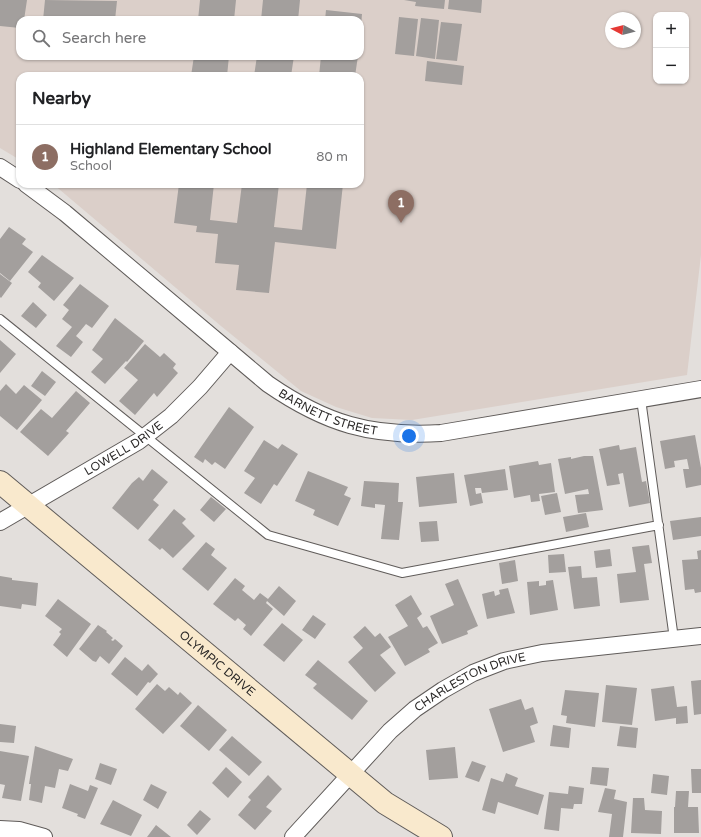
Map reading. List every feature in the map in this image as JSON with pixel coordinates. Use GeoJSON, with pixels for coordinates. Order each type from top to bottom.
{"type":"FeatureCollection","features":[{"type":"Feature","properties":{"kind":"street"},"geometry":{"type":"LineString","coordinates":[[0,167],[16,177]]}},
{"type":"Feature","properties":{"kind":"street","name":"BARNETT STREET"},"geometry":{"type":"LineString","coordinates":[[31,188],[65,213],[268,384],[295,402],[320,415],[347,425],[380,432],[413,435],[442,433],[701,389]]}},
{"type":"Feature","properties":{"kind":"street","name":"LOWELL DRIVE"},"geometry":{"type":"LineString","coordinates":[[0,522],[146,436],[176,411],[200,387],[230,352]]}},
{"type":"Feature","properties":{"kind":"street","name":"OLYMPIC DRIVE"},"geometry":{"type":"LineString","coordinates":[[0,482],[350,775],[385,803],[441,837]]}},
{"type":"Feature","properties":{"kind":"street","name":"CHARLESTON DRIVE"},"geometry":{"type":"LineString","coordinates":[[293,837],[390,731],[415,709],[443,690],[473,674],[504,661],[542,653],[701,636]]}},
{"type":"Feature","properties":{"kind":"street"},"geometry":{"type":"LineString","coordinates":[[0,829],[19,830],[44,837]]}},
{"type":"Feature","properties":{"kind":"lane"},"geometry":{"type":"LineString","coordinates":[[0,319],[268,535],[402,573],[659,525]]}},
{"type":"Feature","properties":{"kind":"lane"},"geometry":{"type":"LineString","coordinates":[[641,399],[674,639]]}},
{"type":"Feature","properties":{"kind":"shaded area"},"geometry":{"type":"Polygon","coordinates":[[[0,0],[701,0],[701,255],[687,375],[412,420],[372,418],[336,407],[301,391],[221,326],[58,188],[364,188],[364,72],[16,72],[16,158],[0,148],[0,0]]]}},
{"type":"Feature","properties":{"kind":"building"},"geometry":{"type":"Polygon","coordinates":[[[0,0],[27,0],[25,16],[16,16],[16,28],[0,26],[0,0]]]}},
{"type":"Feature","properties":{"kind":"building"},"geometry":{"type":"Polygon","coordinates":[[[45,0],[117,1],[115,16],[43,16],[45,0]]]}},
{"type":"Feature","properties":{"kind":"building"},"geometry":{"type":"Polygon","coordinates":[[[200,0],[236,0],[234,16],[198,16],[200,0]]]}},
{"type":"Feature","properties":{"kind":"building"},"geometry":{"type":"Polygon","coordinates":[[[263,0],[300,0],[298,16],[261,16],[263,0]]]}},
{"type":"Feature","properties":{"kind":"building"},"geometry":{"type":"Polygon","coordinates":[[[404,0],[445,0],[444,9],[415,6],[416,2],[404,0]]]}},
{"type":"Feature","properties":{"kind":"building"},"geometry":{"type":"Polygon","coordinates":[[[449,0],[482,0],[481,13],[448,9],[449,0]]]}},
{"type":"Feature","properties":{"kind":"building"},"geometry":{"type":"Polygon","coordinates":[[[326,10],[362,14],[362,16],[325,16],[326,10]]]}},
{"type":"Feature","properties":{"kind":"building"},"geometry":{"type":"Polygon","coordinates":[[[399,17],[418,19],[414,56],[395,54],[399,17]]]}},
{"type":"Feature","properties":{"kind":"building"},"geometry":{"type":"Polygon","coordinates":[[[421,18],[439,20],[435,59],[416,56],[421,18]]]}},
{"type":"Feature","properties":{"kind":"building"},"geometry":{"type":"Polygon","coordinates":[[[441,22],[462,24],[457,61],[436,59],[441,22]]]}},
{"type":"Feature","properties":{"kind":"building"},"geometry":{"type":"Polygon","coordinates":[[[193,60],[229,60],[227,72],[192,72],[193,60]]]}},
{"type":"Feature","properties":{"kind":"building"},"geometry":{"type":"Polygon","coordinates":[[[256,60],[293,60],[292,72],[255,72],[256,60]]]}},
{"type":"Feature","properties":{"kind":"building"},"geometry":{"type":"Polygon","coordinates":[[[321,60],[357,60],[356,72],[319,72],[321,60]]]}},
{"type":"Feature","properties":{"kind":"building"},"geometry":{"type":"Polygon","coordinates":[[[427,61],[464,66],[462,85],[425,81],[427,61]]]}},
{"type":"Feature","properties":{"kind":"building"},"geometry":{"type":"Polygon","coordinates":[[[178,188],[214,188],[210,220],[237,223],[241,188],[279,188],[274,227],[302,230],[307,188],[343,188],[336,249],[275,242],[269,293],[236,290],[239,265],[215,263],[218,234],[196,232],[197,226],[174,223],[178,188]]]}},
{"type":"Feature","properties":{"kind":"building"},"geometry":{"type":"Polygon","coordinates":[[[9,227],[26,239],[22,244],[33,252],[10,281],[0,273],[0,239],[9,227]]]}},
{"type":"Feature","properties":{"kind":"building"},"geometry":{"type":"Polygon","coordinates":[[[42,255],[74,278],[54,301],[38,287],[41,283],[28,272],[42,255]]]}},
{"type":"Feature","properties":{"kind":"building"},"geometry":{"type":"Polygon","coordinates":[[[0,274],[12,283],[1,298],[0,297],[0,274]]]}},
{"type":"Feature","properties":{"kind":"building"},"geometry":{"type":"Polygon","coordinates":[[[80,284],[109,306],[92,328],[86,324],[76,336],[83,342],[71,357],[56,346],[72,327],[62,319],[69,310],[63,305],[80,284]]]}},
{"type":"Feature","properties":{"kind":"building"},"geometry":{"type":"Polygon","coordinates":[[[33,302],[47,315],[36,328],[21,316],[33,302]]]}},
{"type":"Feature","properties":{"kind":"building"},"geometry":{"type":"Polygon","coordinates":[[[115,318],[144,341],[127,362],[126,361],[105,384],[91,372],[103,359],[92,350],[115,318]]]}},
{"type":"Feature","properties":{"kind":"building"},"geometry":{"type":"Polygon","coordinates":[[[0,340],[16,354],[0,373],[0,340]]]}},
{"type":"Feature","properties":{"kind":"building"},"geometry":{"type":"Polygon","coordinates":[[[145,344],[160,357],[164,353],[176,364],[173,368],[178,373],[157,397],[154,393],[135,415],[119,401],[138,380],[124,368],[145,344]]]}},
{"type":"Feature","properties":{"kind":"building"},"geometry":{"type":"Polygon","coordinates":[[[42,371],[56,382],[45,396],[31,386],[42,371]]]}},
{"type":"Feature","properties":{"kind":"building"},"geometry":{"type":"Polygon","coordinates":[[[6,384],[16,394],[24,385],[42,400],[17,430],[0,416],[0,391],[6,384]]]}},
{"type":"Feature","properties":{"kind":"building"},"geometry":{"type":"Polygon","coordinates":[[[76,391],[90,403],[66,431],[69,433],[48,456],[20,432],[41,409],[52,418],[76,391]]]}},
{"type":"Feature","properties":{"kind":"building"},"geometry":{"type":"Polygon","coordinates":[[[229,407],[254,427],[225,469],[215,462],[212,465],[205,459],[203,463],[194,457],[229,407]]]}},
{"type":"Feature","properties":{"kind":"building"},"geometry":{"type":"Polygon","coordinates":[[[695,435],[701,468],[701,485],[686,488],[683,469],[689,469],[687,459],[674,461],[675,467],[665,469],[660,441],[695,435]]]}},
{"type":"Feature","properties":{"kind":"building"},"geometry":{"type":"Polygon","coordinates":[[[264,440],[278,449],[282,444],[298,454],[277,486],[274,484],[261,504],[244,493],[255,478],[244,471],[264,440]]]}},
{"type":"Feature","properties":{"kind":"building"},"geometry":{"type":"Polygon","coordinates":[[[619,445],[620,450],[636,447],[642,482],[646,481],[650,503],[629,507],[623,473],[618,474],[620,484],[607,486],[599,449],[619,445]]]}},
{"type":"Feature","properties":{"kind":"building"},"geometry":{"type":"Polygon","coordinates":[[[584,456],[593,456],[603,510],[578,513],[575,495],[589,494],[588,489],[565,494],[558,459],[571,457],[571,459],[584,456]]]}},
{"type":"Feature","properties":{"kind":"building"},"geometry":{"type":"Polygon","coordinates":[[[538,461],[539,465],[551,463],[555,492],[539,494],[540,501],[531,502],[530,495],[514,498],[509,466],[538,461]]]}},
{"type":"Feature","properties":{"kind":"building"},"geometry":{"type":"Polygon","coordinates":[[[152,469],[168,482],[153,500],[159,505],[138,530],[112,508],[132,483],[139,477],[143,481],[152,469]]]}},
{"type":"Feature","properties":{"kind":"building"},"geometry":{"type":"Polygon","coordinates":[[[505,469],[508,490],[482,493],[481,488],[475,488],[476,494],[481,493],[483,503],[470,506],[464,475],[505,469]]]}},
{"type":"Feature","properties":{"kind":"building"},"geometry":{"type":"Polygon","coordinates":[[[308,471],[348,487],[344,495],[351,498],[338,526],[313,515],[315,510],[295,501],[308,471]]]}},
{"type":"Feature","properties":{"kind":"building"},"geometry":{"type":"Polygon","coordinates":[[[454,473],[457,503],[419,507],[416,477],[454,473]]]}},
{"type":"Feature","properties":{"kind":"building"},"geometry":{"type":"Polygon","coordinates":[[[364,481],[399,483],[398,502],[403,502],[399,540],[381,539],[385,505],[375,504],[375,508],[361,506],[364,481]]]}},
{"type":"Feature","properties":{"kind":"building"},"geometry":{"type":"Polygon","coordinates":[[[557,493],[561,512],[545,515],[541,496],[557,493]]]}},
{"type":"Feature","properties":{"kind":"building"},"geometry":{"type":"Polygon","coordinates":[[[211,497],[226,509],[214,522],[200,510],[211,497]]]}},
{"type":"Feature","properties":{"kind":"building"},"geometry":{"type":"Polygon","coordinates":[[[174,509],[186,519],[182,523],[195,536],[173,558],[162,548],[160,550],[148,540],[174,509]]]}},
{"type":"Feature","properties":{"kind":"building"},"geometry":{"type":"Polygon","coordinates":[[[586,513],[589,527],[566,532],[563,517],[586,513]]]}},
{"type":"Feature","properties":{"kind":"building"},"geometry":{"type":"Polygon","coordinates":[[[701,517],[701,536],[673,540],[670,521],[701,517]]]}},
{"type":"Feature","properties":{"kind":"building"},"geometry":{"type":"Polygon","coordinates":[[[437,521],[439,541],[421,542],[419,522],[437,521]]]}},
{"type":"Feature","properties":{"kind":"building"},"geometry":{"type":"Polygon","coordinates":[[[206,542],[215,549],[211,555],[227,568],[208,591],[182,569],[206,542]]]}},
{"type":"Feature","properties":{"kind":"building"},"geometry":{"type":"Polygon","coordinates":[[[649,545],[652,563],[644,564],[649,600],[620,603],[617,574],[636,572],[632,547],[649,545]]]}},
{"type":"Feature","properties":{"kind":"building"},"geometry":{"type":"Polygon","coordinates":[[[610,549],[612,566],[596,568],[594,551],[610,549]]]}},
{"type":"Feature","properties":{"kind":"building"},"geometry":{"type":"Polygon","coordinates":[[[701,550],[701,592],[695,593],[694,589],[685,590],[682,560],[698,559],[697,551],[701,550]]]}},
{"type":"Feature","properties":{"kind":"building"},"geometry":{"type":"Polygon","coordinates":[[[564,554],[566,572],[549,573],[548,555],[564,554]]]}},
{"type":"Feature","properties":{"kind":"building"},"geometry":{"type":"Polygon","coordinates":[[[515,560],[518,581],[502,584],[499,563],[515,560]]]}},
{"type":"Feature","properties":{"kind":"building"},"geometry":{"type":"Polygon","coordinates":[[[581,566],[582,578],[597,577],[600,606],[574,609],[568,567],[581,566]]]}},
{"type":"Feature","properties":{"kind":"building"},"geometry":{"type":"Polygon","coordinates":[[[0,576],[12,578],[12,580],[38,583],[36,606],[22,604],[21,609],[0,606],[0,576]]]}},
{"type":"Feature","properties":{"kind":"building"},"geometry":{"type":"Polygon","coordinates":[[[235,578],[245,586],[242,590],[254,600],[260,593],[268,599],[279,586],[296,601],[284,616],[267,601],[266,603],[273,609],[251,636],[243,629],[246,625],[238,618],[235,621],[213,604],[235,578]]]}},
{"type":"Feature","properties":{"kind":"building"},"geometry":{"type":"Polygon","coordinates":[[[458,579],[478,626],[467,631],[468,634],[442,644],[430,616],[454,605],[445,584],[458,579]]]}},
{"type":"Feature","properties":{"kind":"building"},"geometry":{"type":"Polygon","coordinates":[[[553,580],[558,610],[530,615],[527,582],[539,581],[539,586],[546,585],[546,581],[553,580]]]}},
{"type":"Feature","properties":{"kind":"building"},"geometry":{"type":"Polygon","coordinates":[[[508,588],[515,613],[487,619],[482,594],[494,591],[495,596],[500,594],[499,590],[508,588]]]}},
{"type":"Feature","properties":{"kind":"building"},"geometry":{"type":"Polygon","coordinates":[[[411,595],[422,614],[417,618],[423,628],[427,626],[438,643],[428,649],[430,652],[405,666],[388,637],[408,626],[395,605],[411,595]]]}},
{"type":"Feature","properties":{"kind":"building"},"geometry":{"type":"Polygon","coordinates":[[[58,599],[91,624],[67,657],[53,645],[61,634],[59,632],[62,629],[45,616],[58,599]]]}},
{"type":"Feature","properties":{"kind":"building"},"geometry":{"type":"Polygon","coordinates":[[[313,615],[326,624],[315,639],[302,630],[313,615]]]}},
{"type":"Feature","properties":{"kind":"building"},"geometry":{"type":"Polygon","coordinates":[[[282,623],[303,640],[284,662],[263,645],[282,623]]]}},
{"type":"Feature","properties":{"kind":"building"},"geometry":{"type":"Polygon","coordinates":[[[98,625],[107,631],[106,632],[113,638],[111,640],[113,641],[115,639],[123,646],[109,664],[100,656],[96,662],[93,661],[79,649],[98,625]]]}},
{"type":"Feature","properties":{"kind":"building"},"geometry":{"type":"Polygon","coordinates":[[[365,626],[375,637],[380,633],[391,647],[380,655],[396,673],[375,692],[348,662],[363,648],[353,637],[365,626]]]}},
{"type":"Feature","properties":{"kind":"building"},"geometry":{"type":"Polygon","coordinates":[[[125,657],[142,671],[148,664],[158,674],[150,683],[148,682],[137,696],[111,674],[125,657]]]}},
{"type":"Feature","properties":{"kind":"building"},"geometry":{"type":"Polygon","coordinates":[[[318,660],[368,701],[352,720],[313,688],[317,684],[305,675],[318,660]]]}},
{"type":"Feature","properties":{"kind":"building"},"geometry":{"type":"Polygon","coordinates":[[[701,680],[701,714],[694,715],[691,681],[701,680]]]}},
{"type":"Feature","properties":{"kind":"building"},"geometry":{"type":"Polygon","coordinates":[[[157,684],[165,691],[169,687],[178,695],[180,692],[192,703],[163,734],[135,709],[157,684]]]}},
{"type":"Feature","properties":{"kind":"building"},"geometry":{"type":"Polygon","coordinates":[[[606,685],[637,688],[632,725],[602,722],[606,685]]]}},
{"type":"Feature","properties":{"kind":"building"},"geometry":{"type":"Polygon","coordinates":[[[674,686],[677,707],[687,706],[688,723],[676,724],[676,718],[655,721],[651,689],[674,686]]]}},
{"type":"Feature","properties":{"kind":"building"},"geometry":{"type":"Polygon","coordinates":[[[565,690],[599,693],[595,727],[566,723],[567,716],[561,715],[565,690]]]}},
{"type":"Feature","properties":{"kind":"building"},"geometry":{"type":"Polygon","coordinates":[[[521,699],[525,710],[533,707],[538,723],[530,726],[535,742],[503,752],[489,709],[521,699]]]}},
{"type":"Feature","properties":{"kind":"building"},"geometry":{"type":"Polygon","coordinates":[[[198,705],[227,730],[209,751],[180,726],[198,705]]]}},
{"type":"Feature","properties":{"kind":"building"},"geometry":{"type":"Polygon","coordinates":[[[0,724],[16,726],[14,743],[0,742],[0,724]]]}},
{"type":"Feature","properties":{"kind":"building"},"geometry":{"type":"Polygon","coordinates":[[[553,725],[571,728],[569,748],[550,746],[553,725]]]}},
{"type":"Feature","properties":{"kind":"building"},"geometry":{"type":"Polygon","coordinates":[[[620,726],[638,728],[636,748],[617,746],[620,726]]]}},
{"type":"Feature","properties":{"kind":"building"},"geometry":{"type":"Polygon","coordinates":[[[232,736],[262,762],[249,776],[219,750],[232,736]]]}},
{"type":"Feature","properties":{"kind":"building"},"geometry":{"type":"Polygon","coordinates":[[[35,746],[73,759],[68,771],[59,769],[55,788],[45,786],[42,803],[29,800],[31,784],[29,784],[35,746]]]}},
{"type":"Feature","properties":{"kind":"building"},"geometry":{"type":"Polygon","coordinates":[[[455,747],[458,778],[429,780],[426,750],[455,747]]]}},
{"type":"Feature","properties":{"kind":"building"},"geometry":{"type":"Polygon","coordinates":[[[0,751],[29,756],[21,801],[2,798],[5,785],[0,784],[0,751]]]}},
{"type":"Feature","properties":{"kind":"building"},"geometry":{"type":"Polygon","coordinates":[[[472,761],[486,766],[479,782],[465,777],[472,761]]]}},
{"type":"Feature","properties":{"kind":"building"},"geometry":{"type":"Polygon","coordinates":[[[100,763],[117,769],[111,785],[95,779],[100,763]]]}},
{"type":"Feature","properties":{"kind":"building"},"geometry":{"type":"Polygon","coordinates":[[[226,767],[242,782],[228,798],[212,783],[226,767]]]}},
{"type":"Feature","properties":{"kind":"building"},"geometry":{"type":"Polygon","coordinates":[[[592,767],[609,768],[607,786],[590,784],[592,767]]]}},
{"type":"Feature","properties":{"kind":"building"},"geometry":{"type":"Polygon","coordinates":[[[691,769],[701,769],[701,793],[692,793],[691,769]]]}},
{"type":"Feature","properties":{"kind":"building"},"geometry":{"type":"Polygon","coordinates":[[[506,773],[518,778],[515,786],[544,795],[538,815],[498,802],[495,814],[482,810],[491,778],[503,782],[506,773]]]}},
{"type":"Feature","properties":{"kind":"building"},"geometry":{"type":"Polygon","coordinates":[[[653,774],[669,776],[667,795],[651,793],[653,774]]]}},
{"type":"Feature","properties":{"kind":"building"},"geometry":{"type":"Polygon","coordinates":[[[268,775],[282,789],[266,807],[272,811],[255,830],[238,815],[251,800],[248,797],[268,775]]]}},
{"type":"Feature","properties":{"kind":"building"},"geometry":{"type":"Polygon","coordinates":[[[70,784],[88,791],[90,785],[98,788],[85,819],[77,816],[78,814],[62,808],[70,784]]]}},
{"type":"Feature","properties":{"kind":"building"},"geometry":{"type":"Polygon","coordinates":[[[151,784],[167,792],[158,809],[143,800],[151,784]]]}},
{"type":"Feature","properties":{"kind":"building"},"geometry":{"type":"Polygon","coordinates":[[[569,786],[584,788],[582,804],[574,804],[573,809],[561,808],[559,831],[544,829],[549,792],[568,794],[569,786]]]}},
{"type":"Feature","properties":{"kind":"building"},"geometry":{"type":"Polygon","coordinates":[[[605,788],[616,790],[614,799],[627,802],[623,837],[609,837],[612,814],[598,812],[605,788]]]}},
{"type":"Feature","properties":{"kind":"building"},"geometry":{"type":"Polygon","coordinates":[[[676,791],[689,791],[688,807],[698,807],[699,833],[674,833],[674,807],[676,791]]]}},
{"type":"Feature","properties":{"kind":"building"},"geometry":{"type":"Polygon","coordinates":[[[633,798],[644,798],[645,810],[662,811],[661,834],[631,833],[633,798]]]}},
{"type":"Feature","properties":{"kind":"building"},"geometry":{"type":"Polygon","coordinates":[[[113,800],[142,815],[131,836],[100,824],[113,800]]]}},
{"type":"Feature","properties":{"kind":"building"},"geometry":{"type":"Polygon","coordinates":[[[200,810],[211,819],[197,835],[187,825],[200,810]]]}},
{"type":"Feature","properties":{"kind":"building"},"geometry":{"type":"Polygon","coordinates":[[[156,825],[171,837],[147,837],[156,825]]]}},
{"type":"Feature","properties":{"kind":"place","name":"Highland Elementary School"},"geometry":{"type":"Point","coordinates":[401,223]}}]}
